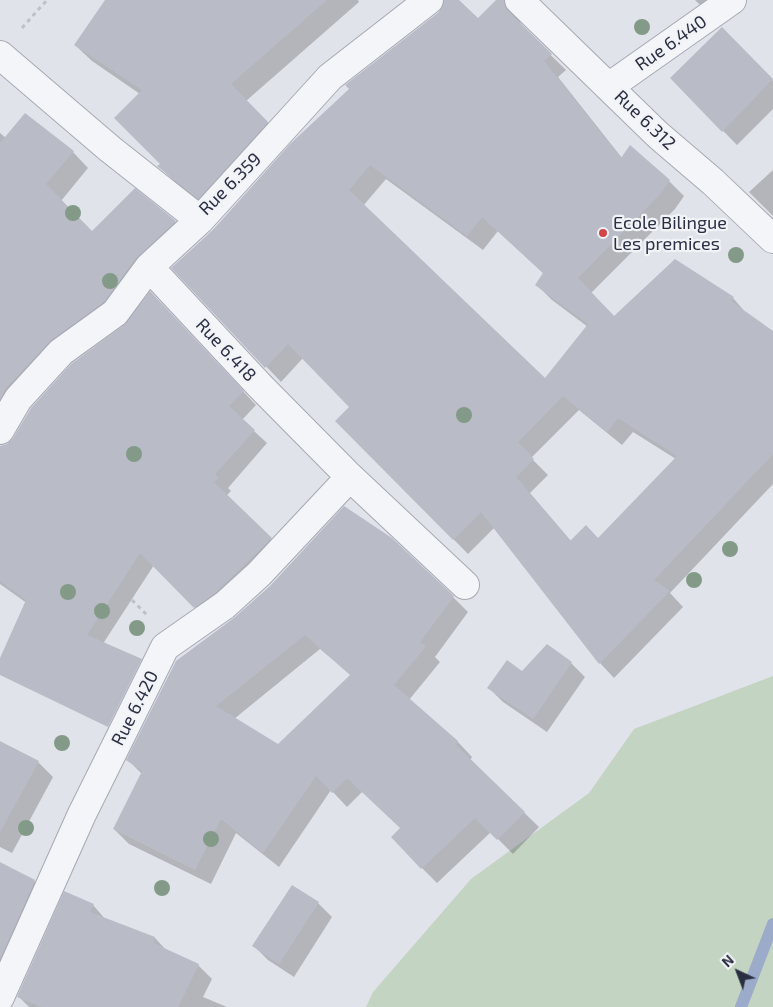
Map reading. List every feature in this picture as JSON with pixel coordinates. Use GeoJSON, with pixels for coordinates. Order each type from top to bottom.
{"type":"FeatureCollection","features":[{"type":"Feature","properties":{"kind":"street","name":"Rue 6.359"},"geometry":{"type":"LineString","coordinates":[[0,55],[110,149],[200,220],[330,77],[430,0]]}},
{"type":"Feature","properties":{"kind":"street","name":"Rue 6.312"},"geometry":{"type":"LineString","coordinates":[[519,0],[562,43],[610,86],[658,135],[713,182],[773,239]]}},
{"type":"Feature","properties":{"kind":"street","name":"Rue 6.440"},"geometry":{"type":"LineString","coordinates":[[610,86],[732,0]]}},
{"type":"Feature","properties":{"kind":"street"},"geometry":{"type":"LineString","coordinates":[[0,430],[18,399],[55,358],[115,313],[149,267],[200,220]]}},
{"type":"Feature","properties":{"kind":"street","name":"Rue 6.418"},"geometry":{"type":"LineString","coordinates":[[149,267],[260,386],[350,477],[465,585]]}},
{"type":"Feature","properties":{"kind":"street","name":"Rue 6.420"},"geometry":{"type":"LineString","coordinates":[[0,997],[82,814],[165,647],[225,605],[258,574],[350,477]]}},
{"type":"Feature","properties":{"kind":"green space"},"geometry":{"type":"Polygon","coordinates":[[[773,676],[773,1007],[366,1007],[373,992],[471,879],[589,793],[634,729],[773,676]]]}},
{"type":"Feature","properties":{"kind":"building"},"geometry":{"type":"Polygon","coordinates":[[[105,0],[327,0],[231,84],[268,122],[198,199],[157,166],[160,164],[114,118],[142,90],[74,45],[105,0]]]}},
{"type":"Feature","properties":{"kind":"building"},"geometry":{"type":"Polygon","coordinates":[[[444,0],[459,0],[478,18],[496,0],[504,0],[508,11],[552,54],[544,61],[621,158],[630,145],[670,180],[660,194],[578,278],[614,316],[675,259],[734,297],[731,301],[773,331],[773,454],[654,580],[670,591],[599,664],[481,512],[453,540],[335,421],[349,407],[288,344],[265,368],[171,268],[212,231],[290,144],[349,89],[345,85],[439,12],[444,0]],[[370,165],[349,190],[545,378],[588,324],[535,285],[543,273],[482,217],[467,236],[370,165]],[[563,396],[518,442],[534,459],[516,477],[570,541],[586,525],[598,538],[677,456],[618,418],[607,432],[563,396]]]}},
{"type":"Feature","properties":{"kind":"building"},"geometry":{"type":"Polygon","coordinates":[[[722,27],[773,79],[722,132],[670,78],[722,27]]]}},
{"type":"Feature","properties":{"kind":"building"},"geometry":{"type":"Polygon","coordinates":[[[25,113],[74,151],[46,184],[92,231],[135,188],[176,221],[136,258],[104,302],[50,341],[6,388],[0,399],[0,143],[25,113]]]}},
{"type":"Feature","properties":{"kind":"building"},"geometry":{"type":"Polygon","coordinates":[[[150,291],[244,391],[229,406],[255,430],[215,474],[219,478],[214,482],[272,538],[215,593],[194,608],[140,553],[87,635],[142,659],[108,727],[0,675],[0,658],[26,600],[0,581],[0,446],[7,444],[13,438],[31,408],[71,364],[124,325],[150,291]]]}},
{"type":"Feature","properties":{"kind":"building"},"geometry":{"type":"Polygon","coordinates":[[[344,506],[392,538],[454,596],[420,642],[426,646],[394,685],[458,741],[456,745],[525,812],[497,840],[475,818],[421,869],[391,837],[400,828],[347,778],[332,793],[316,776],[263,853],[221,819],[195,870],[113,829],[142,771],[126,760],[176,661],[235,617],[270,586],[344,506]],[[305,635],[216,706],[278,744],[350,675],[305,635]]]}},
{"type":"Feature","properties":{"kind":"building"},"geometry":{"type":"Polygon","coordinates":[[[547,644],[572,662],[533,719],[487,688],[507,660],[522,671],[547,644]]]}},
{"type":"Feature","properties":{"kind":"building"},"geometry":{"type":"Polygon","coordinates":[[[0,741],[39,761],[0,832],[0,741]]]}},
{"type":"Feature","properties":{"kind":"building"},"geometry":{"type":"Polygon","coordinates":[[[0,862],[35,880],[0,959],[0,862]]]}},
{"type":"Feature","properties":{"kind":"building"},"geometry":{"type":"Polygon","coordinates":[[[292,885],[319,902],[279,964],[252,946],[292,885]]]}},
{"type":"Feature","properties":{"kind":"building"},"geometry":{"type":"Polygon","coordinates":[[[64,891],[94,904],[90,912],[155,937],[153,943],[199,964],[178,1007],[42,1007],[17,997],[64,891]]]}},
{"type":"Feature","properties":{"kind":"waterway"},"geometry":{"type":"LineString","coordinates":[[741,1007],[773,924]]}},
{"type":"Feature","properties":{"kind":"place","name":"Ecole Bilingue Les premices"},"geometry":{"type":"Point","coordinates":[603,233]}}]}
